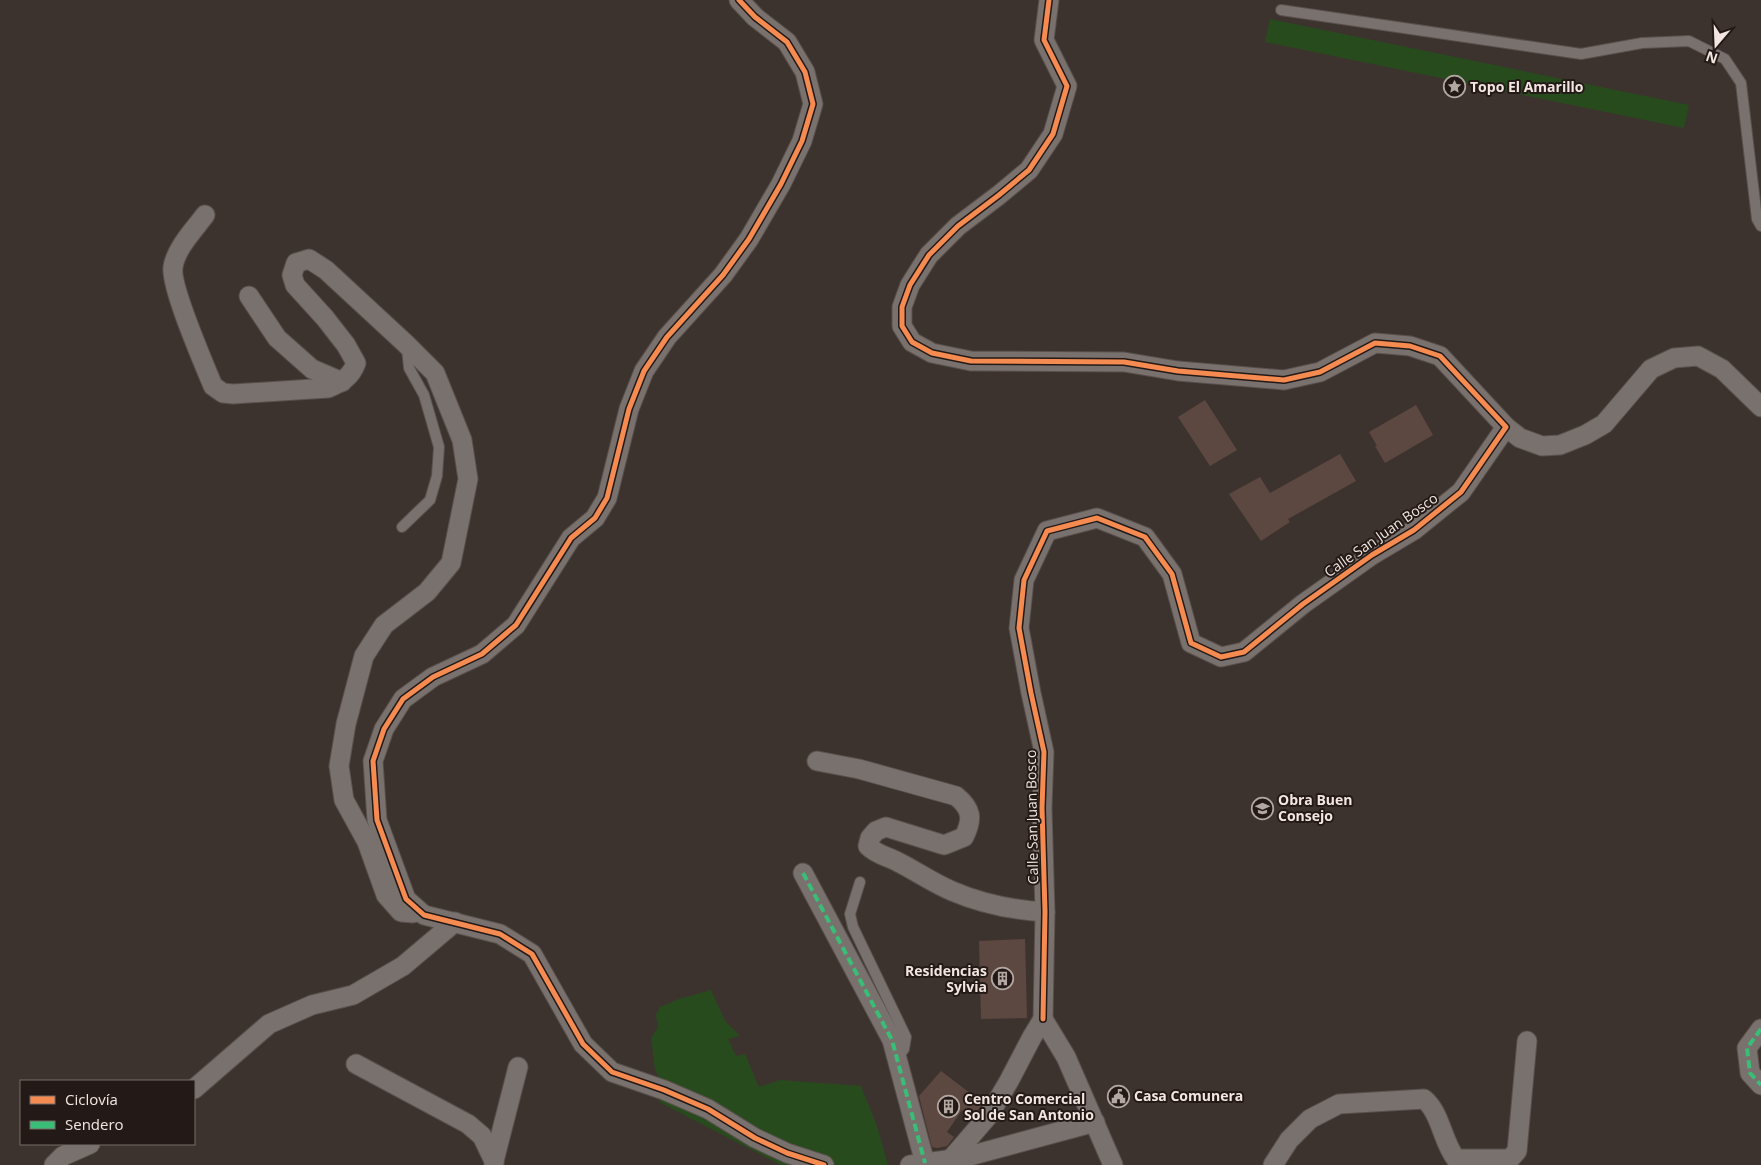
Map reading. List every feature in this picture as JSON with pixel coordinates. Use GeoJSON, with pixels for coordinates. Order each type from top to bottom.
{"type":"FeatureCollection","features":[{"type":"Feature","properties":{"kind":"street"},"geometry":{"type":"LineString","coordinates":[[424,915],[406,899],[377,820],[373,761],[384,729],[403,699],[433,677],[482,654],[516,625],[570,538],[595,518],[607,498],[629,409],[644,372],[667,337],[723,275],[749,238],[781,184],[802,141],[813,104],[805,72],[787,42],[756,17],[739,0]]}},
{"type":"Feature","properties":{"kind":"street"},"geometry":{"type":"LineString","coordinates":[[1049,0],[1044,40],[1067,86],[1053,134],[1029,170],[958,226],[929,255],[910,285],[902,307],[902,326],[912,342],[932,353],[971,362],[1024,360],[1124,362],[1178,371],[1284,380],[1320,372],[1375,343],[1410,346],[1440,356],[1506,427],[1520,438],[1542,446],[1560,445],[1585,435],[1604,424],[1651,369],[1674,358],[1698,356],[1722,369],[1761,407]]}},
{"type":"Feature","properties":{"kind":"street"},"geometry":{"type":"LineString","coordinates":[[205,216],[178,253],[173,268],[178,294],[213,386],[222,394],[328,388],[342,382],[352,372],[356,363],[346,345],[325,318],[294,285],[292,275],[296,263],[309,259],[326,270],[435,373],[462,440],[468,479],[451,563],[427,592],[384,625],[364,656],[346,724],[339,766],[344,800],[367,842],[386,895],[402,912],[456,922],[500,934],[532,954],[583,1044],[612,1072],[708,1108],[755,1138],[779,1150],[824,1165]]}},
{"type":"Feature","properties":{"kind":"street"},"geometry":{"type":"LineString","coordinates":[[249,296],[277,338],[312,368],[342,382]]}},
{"type":"Feature","properties":{"kind":"street","name":"Calle San Juan Bosco"},"geometry":{"type":"LineString","coordinates":[[1043,1019],[1045,912],[1042,808],[1044,752],[1019,628],[1024,580],[1047,531],[1097,518],[1145,537],[1172,574],[1191,643],[1221,657],[1244,652],[1304,604],[1372,555],[1414,530],[1462,492],[1506,427]]}},
{"type":"Feature","properties":{"kind":"street"},"geometry":{"type":"LineString","coordinates":[[817,760],[859,769],[956,796],[965,803],[970,814],[970,825],[964,837],[944,845],[886,828],[876,831],[870,838],[868,846],[875,852],[892,858],[951,891],[1017,910],[1045,912]]}},
{"type":"Feature","properties":{"kind":"street"},"geometry":{"type":"LineString","coordinates":[[803,873],[892,1040],[917,1164],[958,1161],[1095,1122]]}},
{"type":"Feature","properties":{"kind":"street"},"geometry":{"type":"LineString","coordinates":[[195,1087],[269,1024],[312,1005],[353,996],[403,966],[456,922]]}},
{"type":"Feature","properties":{"kind":"street"},"geometry":{"type":"LineString","coordinates":[[958,1161],[989,1115],[1043,1019],[1066,1057],[1113,1165]]}},
{"type":"Feature","properties":{"kind":"street"},"geometry":{"type":"LineString","coordinates":[[1761,1030],[1747,1048],[1750,1073],[1761,1085]]}},
{"type":"Feature","properties":{"kind":"street"},"geometry":{"type":"LineString","coordinates":[[1274,1165],[1288,1140],[1310,1118],[1339,1104],[1424,1099],[1431,1105],[1450,1150],[1456,1159],[1510,1159],[1517,1151],[1527,1041]]}},
{"type":"Feature","properties":{"kind":"street"},"geometry":{"type":"LineString","coordinates":[[356,1064],[468,1124],[482,1136],[494,1163]]}},
{"type":"Feature","properties":{"kind":"street"},"geometry":{"type":"LineString","coordinates":[[494,1163],[518,1067]]}},
{"type":"Feature","properties":{"kind":"street"},"geometry":{"type":"LineString","coordinates":[[54,1165],[62,1156],[88,1145]]}},
{"type":"Feature","properties":{"kind":"lane"},"geometry":{"type":"LineString","coordinates":[[1281,10],[1581,54],[1642,43],[1689,41],[1725,60],[1741,83],[1757,219],[1761,226]]}},
{"type":"Feature","properties":{"kind":"lane"},"geometry":{"type":"LineString","coordinates":[[402,527],[430,500],[437,476],[439,447],[424,395],[409,368],[406,344]]}},
{"type":"Feature","properties":{"kind":"lane"},"geometry":{"type":"LineString","coordinates":[[860,882],[850,914],[853,927],[906,1037],[904,1049],[896,1060]]}},
{"type":"Feature","properties":{"kind":"green space"},"geometry":{"type":"Polygon","coordinates":[[[1270,19],[1689,105],[1684,128],[1265,42],[1270,19]]]}},
{"type":"Feature","properties":{"kind":"green space"},"geometry":{"type":"Polygon","coordinates":[[[711,990],[725,1021],[740,1036],[728,1039],[736,1056],[745,1054],[759,1087],[780,1080],[861,1086],[877,1126],[888,1165],[781,1165],[659,1102],[664,1090],[655,1069],[651,1038],[658,1027],[656,1015],[660,1007],[679,999],[711,990]]]}},
{"type":"Feature","properties":{"kind":"building"},"geometry":{"type":"Polygon","coordinates":[[[1205,400],[1237,450],[1210,466],[1178,417],[1205,400]]]}},
{"type":"Feature","properties":{"kind":"building"},"geometry":{"type":"Polygon","coordinates":[[[1416,405],[1433,435],[1385,463],[1369,432],[1416,405]]]}},
{"type":"Feature","properties":{"kind":"building"},"geometry":{"type":"Polygon","coordinates":[[[1340,454],[1356,481],[1288,519],[1290,522],[1261,541],[1229,494],[1260,477],[1270,493],[1340,454]]]}},
{"type":"Feature","properties":{"kind":"building","name":"Residencias Sylvia"},"geometry":{"type":"Polygon","coordinates":[[[1025,939],[1027,1018],[981,1019],[979,941],[1025,939]]]}},
{"type":"Feature","properties":{"kind":"building","name":"Centro Comercial Sol de San Antonio"},"geometry":{"type":"Polygon","coordinates":[[[941,1071],[983,1103],[972,1118],[962,1110],[947,1132],[954,1137],[947,1146],[937,1148],[932,1147],[919,1096],[941,1071]]]}},
{"type":"Feature","properties":{"kind":"marked path"},"geometry":{"type":"LineString","coordinates":[[803,873],[892,1040],[925,1163]]}},
{"type":"Feature","properties":{"kind":"marked path"},"geometry":{"type":"LineString","coordinates":[[1761,1029],[1747,1048],[1750,1073],[1761,1085]]}},
{"type":"Feature","properties":{"kind":"cycle path"},"geometry":{"type":"LineString","coordinates":[[739,0],[755,17],[787,42],[805,72],[813,104],[802,141],[781,184],[749,239],[723,275],[667,337],[644,371],[629,409],[607,498],[595,518],[571,538],[516,625],[482,654],[433,677],[403,699],[384,729],[373,761],[377,820],[406,899],[424,915],[500,934],[532,954],[583,1044],[612,1072],[664,1090],[708,1109],[755,1138],[787,1153],[824,1165]]}},
{"type":"Feature","properties":{"kind":"cycle path"},"geometry":{"type":"LineString","coordinates":[[1043,1019],[1045,912],[1042,808],[1044,752],[1019,628],[1024,580],[1047,531],[1097,518],[1145,537],[1172,574],[1191,643],[1221,657],[1244,652],[1303,604],[1372,555],[1414,530],[1461,492],[1506,427],[1440,356],[1410,346],[1375,343],[1320,372],[1284,380],[1178,371],[1124,362],[971,361],[932,353],[912,342],[902,326],[902,307],[910,285],[929,255],[958,226],[1029,170],[1053,134],[1067,86],[1044,40],[1049,0]]}},
{"type":"Feature","properties":{"kind":"place","name":"Topo El Amarillo"},"geometry":{"type":"Point","coordinates":[1454,87]}},
{"type":"Feature","properties":{"kind":"place","name":"Obra Buen Consejo"},"geometry":{"type":"Point","coordinates":[1262,808]}},
{"type":"Feature","properties":{"kind":"place","name":"Residencias Sylvia"},"geometry":{"type":"Point","coordinates":[1003,979]}},
{"type":"Feature","properties":{"kind":"place","name":"Casa Comunera"},"geometry":{"type":"Point","coordinates":[1118,1096]}},
{"type":"Feature","properties":{"kind":"place","name":"Centro Comercial Sol de San Antonio"},"geometry":{"type":"Point","coordinates":[948,1107]}}]}
